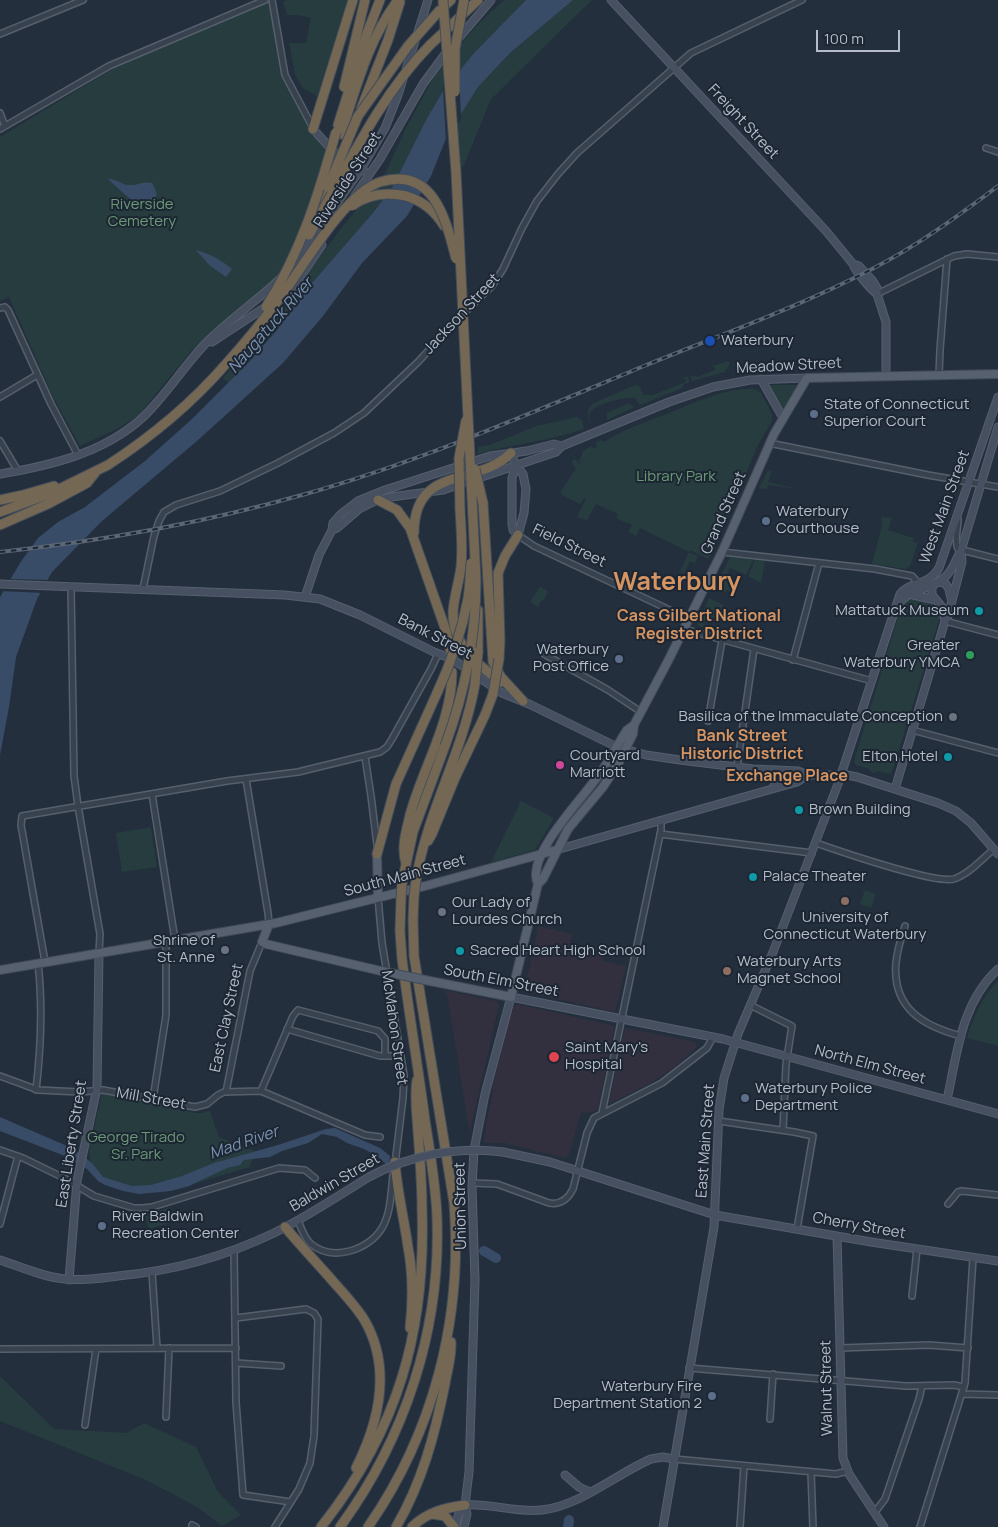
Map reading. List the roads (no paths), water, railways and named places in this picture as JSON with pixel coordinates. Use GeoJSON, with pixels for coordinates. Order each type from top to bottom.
{"type":"FeatureCollection","features":[{"type":"Feature","properties":{"kind":"highway"},"geometry":{"type":"LineString","coordinates":[[313,129],[354,0]]}},
{"type":"Feature","properties":{"kind":"highway"},"geometry":{"type":"LineString","coordinates":[[337,132],[365,0]]}},
{"type":"Feature","properties":{"kind":"highway"},"geometry":{"type":"LineString","coordinates":[[194,397],[240,345],[275,293],[298,249],[322,184],[366,36],[380,0]]}},
{"type":"Feature","properties":{"kind":"highway"},"geometry":{"type":"LineString","coordinates":[[337,132],[370,48],[384,21],[399,0]]}},
{"type":"Feature","properties":{"kind":"highway"},"geometry":{"type":"LineString","coordinates":[[307,238],[388,40],[399,0]]}},
{"type":"Feature","properties":{"kind":"highway"},"geometry":{"type":"LineString","coordinates":[[444,0],[456,172],[471,453],[478,503],[492,653],[496,670],[523,701]]}},
{"type":"Feature","properties":{"kind":"highway"},"geometry":{"type":"LineString","coordinates":[[358,116],[408,46],[451,0]]}},
{"type":"Feature","properties":{"kind":"highway"},"geometry":{"type":"LineString","coordinates":[[456,172],[454,67],[459,0]]}},
{"type":"Feature","properties":{"kind":"highway"},"geometry":{"type":"LineString","coordinates":[[456,141],[455,56],[458,26],[464,0]]}},
{"type":"Feature","properties":{"kind":"highway"},"geometry":{"type":"LineString","coordinates":[[268,313],[307,238],[379,110],[408,69],[430,45],[478,0]]}},
{"type":"Feature","properties":{"kind":"highway"},"geometry":{"type":"LineString","coordinates":[[0,512],[22,505],[97,470],[137,446],[165,424],[224,366],[268,313],[350,202],[371,186],[389,180],[406,180],[420,186],[434,197],[440,205],[448,225],[462,281],[476,596],[472,647],[461,698],[417,821],[402,883],[401,899],[402,952],[433,1174],[437,1218],[436,1268],[429,1326],[417,1374],[399,1425],[372,1479],[340,1527]]}},
{"type":"Feature","properties":{"kind":"highway"},"geometry":{"type":"LineString","coordinates":[[0,500],[52,487],[88,472],[107,462],[161,426],[228,365],[282,298],[344,213],[366,197],[390,193],[406,196],[421,202],[434,212],[449,236],[462,281]]}},
{"type":"Feature","properties":{"kind":"highway"},"geometry":{"type":"LineString","coordinates":[[469,409],[459,458],[462,554],[453,612],[456,631],[463,648],[474,661],[513,691]]}},
{"type":"Feature","properties":{"kind":"highway"},"geometry":{"type":"LineString","coordinates":[[416,543],[414,532],[416,517],[420,504],[427,494],[440,484],[497,464],[511,453]]}},
{"type":"Feature","properties":{"kind":"highway"},"geometry":{"type":"LineString","coordinates":[[0,525],[48,504],[87,483],[97,470]]}},
{"type":"Feature","properties":{"kind":"highway"},"geometry":{"type":"LineString","coordinates":[[378,500],[393,507],[401,514],[410,528],[446,631],[451,653],[451,694],[447,711],[417,792],[407,829],[403,850],[406,864]]}},
{"type":"Feature","properties":{"kind":"highway"},"geometry":{"type":"LineString","coordinates":[[368,1527],[395,1484],[418,1436],[438,1380],[448,1333],[455,1274],[454,1214],[451,1179],[414,956],[413,920],[414,896],[422,847],[461,740],[475,684],[478,652],[478,503]]}},
{"type":"Feature","properties":{"kind":"highway"},"geometry":{"type":"LineString","coordinates":[[422,847],[432,834],[493,694],[500,641],[498,573],[504,556],[518,535]]}},
{"type":"Feature","properties":{"kind":"highway"},"geometry":{"type":"LineString","coordinates":[[377,854],[396,784],[451,660],[462,627],[468,599],[475,544]]}},
{"type":"Feature","properties":{"kind":"highway"},"geometry":{"type":"LineString","coordinates":[[321,1526],[353,1483],[368,1457],[392,1406],[410,1353],[416,1324],[422,1271],[422,1190],[415,1094],[418,1072]]}},
{"type":"Feature","properties":{"kind":"highway"},"geometry":{"type":"LineString","coordinates":[[395,1162],[411,1270],[411,1312],[406,1362]]}},
{"type":"Feature","properties":{"kind":"highway"},"geometry":{"type":"LineString","coordinates":[[285,1227],[362,1316],[374,1342],[380,1367],[380,1394],[371,1432],[355,1470],[321,1526]]}},
{"type":"Feature","properties":{"kind":"highway"},"geometry":{"type":"LineString","coordinates":[[396,1527],[416,1487],[433,1433],[451,1354],[448,1333]]}},
{"type":"Feature","properties":{"kind":"highway"},"geometry":{"type":"LineString","coordinates":[[412,1527],[429,1514],[446,1508],[465,1505]]}},
{"type":"Feature","properties":{"kind":"highway"},"geometry":{"type":"LineString","coordinates":[[429,1514],[445,1516],[454,1527]]}},
{"type":"Feature","properties":{"kind":"main road","name":"Riverside Street"},"geometry":{"type":"LineString","coordinates":[[0,474],[78,455],[115,437],[141,419],[215,334],[274,285],[291,268],[361,169],[377,142],[392,111],[428,0]]}},
{"type":"Feature","properties":{"kind":"main road","name":"Riverside Street"},"geometry":{"type":"LineString","coordinates":[[201,349],[290,292],[370,174],[430,72],[491,0]]}},
{"type":"Feature","properties":{"kind":"main road","name":"Freight Street"},"geometry":{"type":"LineString","coordinates":[[611,0],[826,231],[853,264],[859,266],[875,283],[886,322],[886,376]]}},
{"type":"Feature","properties":{"kind":"main road"},"geometry":{"type":"LineString","coordinates":[[313,129],[333,151],[370,174]]}},
{"type":"Feature","properties":{"kind":"main road","name":"Meadow Street"},"geometry":{"type":"LineString","coordinates":[[332,530],[359,509],[378,500],[427,494],[449,489],[556,452],[562,446],[704,390],[735,382],[761,379],[998,374]]}},
{"type":"Feature","properties":{"kind":"main road","name":"Grand Street"},"geometry":{"type":"LineString","coordinates":[[556,850],[568,828],[603,787],[626,750],[633,734],[634,725],[722,552],[769,443],[807,378]]}},
{"type":"Feature","properties":{"kind":"main road"},"geometry":{"type":"LineString","coordinates":[[761,379],[783,418]]}},
{"type":"Feature","properties":{"kind":"main road","name":"West Main Street"},"geometry":{"type":"LineString","coordinates":[[896,606],[901,600],[934,580],[998,397]]}},
{"type":"Feature","properties":{"kind":"main road","name":"West Main Street"},"geometry":{"type":"LineString","coordinates":[[842,775],[902,592],[919,584],[943,579],[951,571],[961,551],[998,427]]}},
{"type":"Feature","properties":{"kind":"main road","name":"Meadow Street"},"geometry":{"type":"LineString","coordinates":[[305,597],[320,552],[332,530],[333,523],[353,504],[365,498],[494,456],[554,444],[562,446]]}},
{"type":"Feature","properties":{"kind":"main road","name":"Field Street"},"geometry":{"type":"LineString","coordinates":[[511,453],[516,466],[523,474],[526,494],[524,513],[518,535]]}},
{"type":"Feature","properties":{"kind":"main road","name":"Field Street"},"geometry":{"type":"LineString","coordinates":[[516,466],[512,476],[512,524],[518,535]]}},
{"type":"Feature","properties":{"kind":"main road","name":"West Main Street"},"geometry":{"type":"LineString","coordinates":[[895,789],[945,621],[948,618],[962,562],[961,551]]}},
{"type":"Feature","properties":{"kind":"main road"},"geometry":{"type":"LineString","coordinates":[[945,621],[942,610],[931,591],[934,580],[947,586],[951,597],[950,608]]}},
{"type":"Feature","properties":{"kind":"main road","name":"Bank Street"},"geometry":{"type":"LineString","coordinates":[[2,585],[143,589],[305,597],[320,600],[351,611],[458,662],[500,692],[523,701],[617,747],[654,756],[737,767],[798,771],[808,775],[857,777],[943,805],[959,813],[971,823],[996,851]]}},
{"type":"Feature","properties":{"kind":"main road"},"geometry":{"type":"LineString","coordinates":[[910,595],[914,594],[937,601]]}},
{"type":"Feature","properties":{"kind":"main road","name":"Grand Street"},"geometry":{"type":"LineString","coordinates":[[542,854],[559,825],[599,776],[627,730],[634,725]]}},
{"type":"Feature","properties":{"kind":"main road"},"geometry":{"type":"LineString","coordinates":[[769,770],[774,772],[776,776],[776,783],[773,788]]}},
{"type":"Feature","properties":{"kind":"main road","name":"South Main Street"},"geometry":{"type":"LineString","coordinates":[[0,970],[269,924],[542,854],[796,782],[808,775]]}},
{"type":"Feature","properties":{"kind":"main road","name":"East Main Street"},"geometry":{"type":"LineString","coordinates":[[663,1527],[714,1227],[722,1088],[735,1043],[776,946],[842,775]]}},
{"type":"Feature","properties":{"kind":"main road","name":"Union Street"},"geometry":{"type":"LineString","coordinates":[[538,884],[543,879],[556,850]]}},
{"type":"Feature","properties":{"kind":"main road"},"geometry":{"type":"LineString","coordinates":[[377,854],[378,897]]}},
{"type":"Feature","properties":{"kind":"main road","name":"Union Street"},"geometry":{"type":"LineString","coordinates":[[464,1527],[467,1514],[465,1505],[469,1472],[475,1280],[472,1183],[474,1150],[478,1125],[538,884],[536,876],[542,854]]}},
{"type":"Feature","properties":{"kind":"main road","name":"East Clay Street"},"geometry":{"type":"LineString","coordinates":[[262,942],[269,924]]}},
{"type":"Feature","properties":{"kind":"main road","name":"South Elm Street"},"geometry":{"type":"LineString","coordinates":[[262,942],[381,971],[735,1043]]}},
{"type":"Feature","properties":{"kind":"main road","name":"East Liberty Street"},"geometry":{"type":"LineString","coordinates":[[69,1280],[76,1186],[97,1091],[100,953]]}},
{"type":"Feature","properties":{"kind":"main road"},"geometry":{"type":"LineString","coordinates":[[947,1100],[965,1019],[984,984],[998,970]]}},
{"type":"Feature","properties":{"kind":"main road","name":"North Elm Street"},"geometry":{"type":"LineString","coordinates":[[735,1043],[998,1114]]}},
{"type":"Feature","properties":{"kind":"main road","name":"Baldwin Street"},"geometry":{"type":"LineString","coordinates":[[0,1260],[69,1280],[152,1272],[189,1264],[234,1250],[285,1227],[369,1177],[397,1164],[430,1155],[465,1151],[503,1152],[539,1159],[715,1215]]}},
{"type":"Feature","properties":{"kind":"main road","name":"Cherry Street"},"geometry":{"type":"LineString","coordinates":[[715,1215],[998,1261]]}},
{"type":"Feature","properties":{"kind":"main road","name":"Walnut Street"},"geometry":{"type":"LineString","coordinates":[[838,1236],[842,1449],[848,1471],[884,1527]]}},
{"type":"Feature","properties":{"kind":"main road"},"geometry":{"type":"LineString","coordinates":[[465,1505],[484,1504],[520,1510],[540,1510],[564,1505],[651,1459],[663,1457],[674,1459]]}},
{"type":"Feature","properties":{"kind":"main road"},"geometry":{"type":"LineString","coordinates":[[565,1475],[578,1487],[590,1492]]}},
{"type":"Feature","properties":{"kind":"main road","name":"Union Street"},"geometry":{"type":"LineString","coordinates":[[454,1527],[459,1513],[465,1505]]}},
{"type":"Feature","properties":{"kind":"street"},"geometry":{"type":"LineString","coordinates":[[0,34],[83,0]]}},
{"type":"Feature","properties":{"kind":"street"},"geometry":{"type":"LineString","coordinates":[[0,113],[3,128],[109,66],[265,0]]}},
{"type":"Feature","properties":{"kind":"street"},"geometry":{"type":"LineString","coordinates":[[272,0],[285,75],[313,129]]}},
{"type":"Feature","properties":{"kind":"street","name":"Jackson Street"},"geometry":{"type":"LineString","coordinates":[[143,589],[154,536],[164,512],[176,505],[220,491],[291,457],[340,430],[375,404],[496,281],[532,208],[564,166],[695,50],[802,0]]}},
{"type":"Feature","properties":{"kind":"street"},"geometry":{"type":"LineString","coordinates":[[986,148],[998,152]]}},
{"type":"Feature","properties":{"kind":"street"},"geometry":{"type":"LineString","coordinates":[[877,294],[947,259],[967,254],[998,257]]}},
{"type":"Feature","properties":{"kind":"street"},"geometry":{"type":"LineString","coordinates":[[939,375],[947,259]]}},
{"type":"Feature","properties":{"kind":"street"},"geometry":{"type":"LineString","coordinates":[[3,307],[8,310],[51,404],[78,455]]}},
{"type":"Feature","properties":{"kind":"street"},"geometry":{"type":"LineString","coordinates":[[0,397],[38,375]]}},
{"type":"Feature","properties":{"kind":"street"},"geometry":{"type":"LineString","coordinates":[[0,441],[18,471]]}},
{"type":"Feature","properties":{"kind":"street"},"geometry":{"type":"LineString","coordinates":[[769,443],[968,482],[998,486]]}},
{"type":"Feature","properties":{"kind":"street"},"geometry":{"type":"LineString","coordinates":[[957,514],[956,544],[958,549],[998,559]]}},
{"type":"Feature","properties":{"kind":"street","name":"Field Street"},"geometry":{"type":"LineString","coordinates":[[518,535],[534,546],[689,619]]}},
{"type":"Feature","properties":{"kind":"street"},"geometry":{"type":"LineString","coordinates":[[722,552],[880,570],[910,575],[919,584]]}},
{"type":"Feature","properties":{"kind":"street"},"geometry":{"type":"LineString","coordinates":[[792,660],[819,563]]}},
{"type":"Feature","properties":{"kind":"street"},"geometry":{"type":"LineString","coordinates":[[71,587],[73,750],[78,806],[100,938],[100,953]]}},
{"type":"Feature","properties":{"kind":"street"},"geometry":{"type":"LineString","coordinates":[[945,621],[998,636]]}},
{"type":"Feature","properties":{"kind":"street"},"geometry":{"type":"LineString","coordinates":[[684,629],[872,681]]}},
{"type":"Feature","properties":{"kind":"street"},"geometry":{"type":"LineString","coordinates":[[708,721],[722,640]]}},
{"type":"Feature","properties":{"kind":"street"},"geometry":{"type":"LineString","coordinates":[[737,767],[754,649]]}},
{"type":"Feature","properties":{"kind":"street"},"geometry":{"type":"LineString","coordinates":[[36,1090],[41,1027],[42,963],[21,817],[25,814],[298,772],[365,757],[382,751],[390,743],[438,654]]}},
{"type":"Feature","properties":{"kind":"street"},"geometry":{"type":"LineString","coordinates":[[544,654],[608,690],[641,712]]}},
{"type":"Feature","properties":{"kind":"street"},"geometry":{"type":"LineString","coordinates":[[912,730],[998,753]]}},
{"type":"Feature","properties":{"kind":"street"},"geometry":{"type":"LineString","coordinates":[[365,757],[377,854]]}},
{"type":"Feature","properties":{"kind":"street"},"geometry":{"type":"LineString","coordinates":[[246,779],[269,924]]}},
{"type":"Feature","properties":{"kind":"street"},"geometry":{"type":"LineString","coordinates":[[152,794],[175,940]]}},
{"type":"Feature","properties":{"kind":"street"},"geometry":{"type":"LineString","coordinates":[[602,1113],[660,834],[661,820]]}},
{"type":"Feature","properties":{"kind":"street"},"geometry":{"type":"LineString","coordinates":[[660,834],[812,853]]}},
{"type":"Feature","properties":{"kind":"street"},"geometry":{"type":"LineString","coordinates":[[816,843],[858,857],[943,880],[961,876],[996,851]]}},
{"type":"Feature","properties":{"kind":"street","name":"McMahon Street"},"geometry":{"type":"LineString","coordinates":[[298,1220],[308,1241],[323,1250],[336,1253],[344,1252],[366,1244],[377,1235],[385,1222],[389,1206],[404,1086],[402,1056],[383,954],[378,897]]}},
{"type":"Feature","properties":{"kind":"street"},"geometry":{"type":"LineString","coordinates":[[905,926],[896,970],[898,986],[903,1000],[911,1012],[924,1023],[942,1031],[961,1036]]}},
{"type":"Feature","properties":{"kind":"street"},"geometry":{"type":"LineString","coordinates":[[153,1099],[166,1015],[166,942]]}},
{"type":"Feature","properties":{"kind":"street","name":"East Clay Street"},"geometry":{"type":"LineString","coordinates":[[226,1092],[250,971],[262,942]]}},
{"type":"Feature","properties":{"kind":"street"},"geometry":{"type":"LineString","coordinates":[[750,1005],[791,1025],[786,1057],[783,1130]]}},
{"type":"Feature","properties":{"kind":"street"},"geometry":{"type":"LineString","coordinates":[[261,1091],[294,1013],[298,1010],[378,1031],[385,1038],[385,1056]]}},
{"type":"Feature","properties":{"kind":"street"},"geometry":{"type":"LineString","coordinates":[[287,1029],[385,1056],[402,1056]]}},
{"type":"Feature","properties":{"kind":"street"},"geometry":{"type":"LineString","coordinates":[[472,1183],[497,1184],[554,1204],[563,1201],[574,1186],[590,1124],[594,1118],[660,1085],[707,1048],[713,1037]]}},
{"type":"Feature","properties":{"kind":"street","name":"Mill Street"},"geometry":{"type":"LineString","coordinates":[[0,1076],[36,1090],[80,1092],[103,1090],[200,1107],[226,1092],[261,1091],[365,1135],[380,1137]]}},
{"type":"Feature","properties":{"kind":"street"},"geometry":{"type":"LineString","coordinates":[[719,1121],[810,1134],[813,1138],[797,1229]]}},
{"type":"Feature","properties":{"kind":"street"},"geometry":{"type":"LineString","coordinates":[[0,1150],[18,1156],[94,1196],[130,1207],[143,1208],[279,1168],[305,1170],[315,1178]]}},
{"type":"Feature","properties":{"kind":"street"},"geometry":{"type":"LineString","coordinates":[[0,1224],[18,1156]]}},
{"type":"Feature","properties":{"kind":"street"},"geometry":{"type":"LineString","coordinates":[[948,1204],[962,1191],[998,1195]]}},
{"type":"Feature","properties":{"kind":"street"},"geometry":{"type":"LineString","coordinates":[[912,1296],[917,1249]]}},
{"type":"Feature","properties":{"kind":"street"},"geometry":{"type":"LineString","coordinates":[[234,1250],[237,1425],[243,1495],[291,1502]]}},
{"type":"Feature","properties":{"kind":"street"},"geometry":{"type":"LineString","coordinates":[[920,1527],[964,1386],[974,1258]]}},
{"type":"Feature","properties":{"kind":"street"},"geometry":{"type":"LineString","coordinates":[[152,1272],[157,1348]]}},
{"type":"Feature","properties":{"kind":"street"},"geometry":{"type":"LineString","coordinates":[[236,1318],[302,1309],[314,1313],[318,1323],[313,1445],[307,1472],[275,1527]]}},
{"type":"Feature","properties":{"kind":"street"},"geometry":{"type":"LineString","coordinates":[[840,1348],[929,1345],[968,1348]]}},
{"type":"Feature","properties":{"kind":"street"},"geometry":{"type":"LineString","coordinates":[[166,1417],[169,1348]]}},
{"type":"Feature","properties":{"kind":"street"},"geometry":{"type":"LineString","coordinates":[[0,1349],[236,1348]]}},
{"type":"Feature","properties":{"kind":"street"},"geometry":{"type":"LineString","coordinates":[[85,1425],[96,1349]]}},
{"type":"Feature","properties":{"kind":"street"},"geometry":{"type":"LineString","coordinates":[[236,1363],[281,1366]]}},
{"type":"Feature","properties":{"kind":"street"},"geometry":{"type":"LineString","coordinates":[[689,1368],[922,1386],[964,1386]]}},
{"type":"Feature","properties":{"kind":"street"},"geometry":{"type":"LineString","coordinates":[[770,1419],[773,1374]]}},
{"type":"Feature","properties":{"kind":"street"},"geometry":{"type":"LineString","coordinates":[[875,1512],[885,1499],[922,1386]]}},
{"type":"Feature","properties":{"kind":"street"},"geometry":{"type":"LineString","coordinates":[[962,1394],[998,1395]]}},
{"type":"Feature","properties":{"kind":"street"},"geometry":{"type":"LineString","coordinates":[[674,1459],[838,1474],[848,1471]]}},
{"type":"Feature","properties":{"kind":"street"},"geometry":{"type":"LineString","coordinates":[[740,1527],[744,1466]]}},
{"type":"Feature","properties":{"kind":"street"},"geometry":{"type":"LineString","coordinates":[[811,1472],[813,1527]]}},
{"type":"Feature","properties":{"kind":"water"},"geometry":{"type":"Polygon","coordinates":[[[526,0],[573,0],[510,53],[478,87],[447,136],[431,176],[407,216],[362,263],[323,316],[283,363],[197,441],[102,521],[52,572],[37,599],[16,657],[0,755],[0,597],[20,563],[38,538],[58,522],[85,507],[145,461],[192,419],[250,361],[277,330],[312,283],[392,188],[426,120],[443,91],[474,53],[526,0]]]}},
{"type":"Feature","properties":{"kind":"water"},"geometry":{"type":"Polygon","coordinates":[[[108,179],[128,185],[152,183],[156,192],[156,198],[151,204],[146,206],[139,204],[108,179]]]}},
{"type":"Feature","properties":{"kind":"water"},"geometry":{"type":"Polygon","coordinates":[[[196,250],[215,257],[232,269],[226,277],[209,265],[196,250]]]}},
{"type":"Feature","properties":{"kind":"water"},"geometry":{"type":"Polygon","coordinates":[[[0,1117],[74,1149],[92,1163],[103,1177],[132,1186],[151,1185],[182,1176],[214,1163],[326,1129],[335,1128],[380,1148],[390,1156],[389,1167],[377,1156],[364,1149],[337,1137],[322,1134],[308,1143],[270,1157],[244,1160],[240,1165],[227,1168],[189,1186],[171,1191],[139,1194],[105,1185],[98,1181],[87,1169],[65,1156],[0,1131],[0,1117]]]}},
{"type":"Feature","properties":{"kind":"waterway","name":"Mad River"},"geometry":{"type":"LineString","coordinates":[[484,1251],[496,1258]]}},
{"type":"Feature","properties":{"kind":"waterway","name":"Mad River"},"geometry":{"type":"LineString","coordinates":[[568,1527],[569,1520]]}},
{"type":"Feature","properties":{"kind":"railway"},"geometry":{"type":"LineString","coordinates":[[0,552],[114,537],[190,522],[302,495],[389,468],[517,419],[816,296],[889,260],[921,241],[998,186]]}},
{"type":"Feature","properties":{"kind":"place","name":"Waterbury"},"geometry":{"type":"Point","coordinates":[710,341]}},
{"type":"Feature","properties":{"kind":"place","name":"State of Connecticut Superior Court"},"geometry":{"type":"Point","coordinates":[814,414]}},
{"type":"Feature","properties":{"kind":"place","name":"Waterbury Courthouse"},"geometry":{"type":"Point","coordinates":[766,521]}},
{"type":"Feature","properties":{"kind":"place","name":"Mattatuck Museum"},"geometry":{"type":"Point","coordinates":[979,611]}},
{"type":"Feature","properties":{"kind":"place","name":"Greater Waterbury YMCA"},"geometry":{"type":"Point","coordinates":[970,655]}},
{"type":"Feature","properties":{"kind":"place","name":"Waterbury Post Office"},"geometry":{"type":"Point","coordinates":[619,659]}},
{"type":"Feature","properties":{"kind":"place","name":"Basilica of the Immaculate Conception"},"geometry":{"type":"Point","coordinates":[953,717]}},
{"type":"Feature","properties":{"kind":"place","name":"Elton Hotel"},"geometry":{"type":"Point","coordinates":[948,757]}},
{"type":"Feature","properties":{"kind":"place","name":"Courtyard Marriott"},"geometry":{"type":"Point","coordinates":[560,765]}},
{"type":"Feature","properties":{"kind":"place","name":"Brown Building"},"geometry":{"type":"Point","coordinates":[799,810]}},
{"type":"Feature","properties":{"kind":"place","name":"Palace Theater"},"geometry":{"type":"Point","coordinates":[753,877]}},
{"type":"Feature","properties":{"kind":"place","name":"University of Connecticut Waterbury"},"geometry":{"type":"Point","coordinates":[845,901]}},
{"type":"Feature","properties":{"kind":"place","name":"Our Lady of Lourdes Church"},"geometry":{"type":"Point","coordinates":[442,912]}},
{"type":"Feature","properties":{"kind":"place","name":"Shrine of St. Anne"},"geometry":{"type":"Point","coordinates":[225,950]}},
{"type":"Feature","properties":{"kind":"place","name":"Sacred Heart High School"},"geometry":{"type":"Point","coordinates":[460,951]}},
{"type":"Feature","properties":{"kind":"place","name":"Waterbury Arts Magnet School"},"geometry":{"type":"Point","coordinates":[727,971]}},
{"type":"Feature","properties":{"kind":"place","name":"Saint Mary's Hospital"},"geometry":{"type":"Point","coordinates":[554,1057]}},
{"type":"Feature","properties":{"kind":"place","name":"Waterbury Police Department"},"geometry":{"type":"Point","coordinates":[745,1098]}},
{"type":"Feature","properties":{"kind":"place","name":"River Baldwin Recreation Center"},"geometry":{"type":"Point","coordinates":[102,1226]}},
{"type":"Feature","properties":{"kind":"place","name":"Waterbury Fire Department Station 2"},"geometry":{"type":"Point","coordinates":[712,1396]}},
{"type":"Feature","properties":{"kind":"district","name":"Waterbury"},"geometry":{"type":"Point","coordinates":[677,583]}},
{"type":"Feature","properties":{"kind":"district","name":"Cass Gilbert National Register District"},"geometry":{"type":"Point","coordinates":[699,626]}},
{"type":"Feature","properties":{"kind":"district","name":"Bank Street Historic District"},"geometry":{"type":"Point","coordinates":[742,746]}},
{"type":"Feature","properties":{"kind":"district","name":"Exchange Place"},"geometry":{"type":"Point","coordinates":[787,777]}},
{"type":"Feature","properties":{"kind":"park label","name":"Riverside Cemetery"},"geometry":{"type":"Point","coordinates":[142,214]}},
{"type":"Feature","properties":{"kind":"park label","name":"Library Park"},"geometry":{"type":"Point","coordinates":[676,477]}},
{"type":"Feature","properties":{"kind":"park label","name":"George Tirado Sr. Park"},"geometry":{"type":"Point","coordinates":[136,1146]}},
{"type":"Feature","properties":{"kind":"water label","name":"Naugatuck River"},"geometry":{"type":"Point","coordinates":[271,326]}}]}
